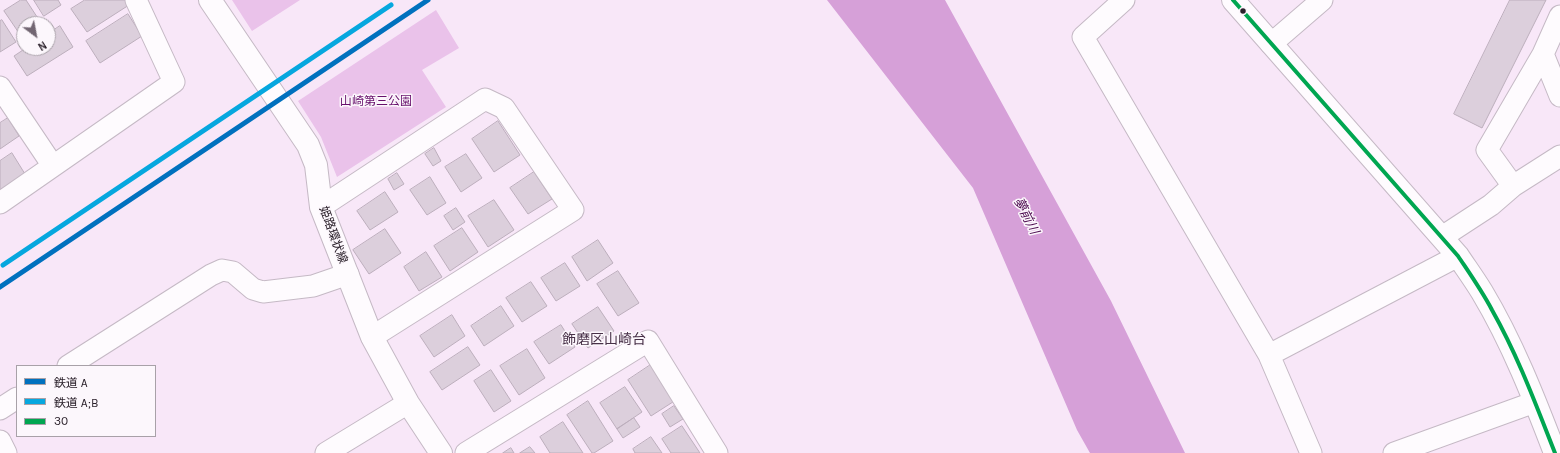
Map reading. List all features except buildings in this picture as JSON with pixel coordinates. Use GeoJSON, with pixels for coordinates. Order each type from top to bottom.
{"type":"FeatureCollection","features":[{"type":"Feature","properties":{"kind":"main road","name":"姫路環状線"},"geometry":{"type":"LineString","coordinates":[[210,0],[308,145],[316,165],[321,207],[372,337],[408,402],[441,453]]}},
{"type":"Feature","properties":{"kind":"main road"},"geometry":{"type":"LineString","coordinates":[[1233,0],[1458,256],[1482,291],[1496,316],[1555,444]]}},
{"type":"Feature","properties":{"kind":"street"},"geometry":{"type":"LineString","coordinates":[[0,203],[174,82],[136,0]]}},
{"type":"Feature","properties":{"kind":"street"},"geometry":{"type":"LineString","coordinates":[[1124,0],[1083,36],[1269,355],[1311,453]]}},
{"type":"Feature","properties":{"kind":"street"},"geometry":{"type":"LineString","coordinates":[[1272,44],[1322,0]]}},
{"type":"Feature","properties":{"kind":"street"},"geometry":{"type":"LineString","coordinates":[[1513,186],[1487,150],[1543,54],[1560,16]]}},
{"type":"Feature","properties":{"kind":"street"},"geometry":{"type":"LineString","coordinates":[[1543,54],[1560,96]]}},
{"type":"Feature","properties":{"kind":"street"},"geometry":{"type":"LineString","coordinates":[[0,87],[53,166]]}},
{"type":"Feature","properties":{"kind":"street"},"geometry":{"type":"LineString","coordinates":[[321,207],[485,99],[504,108],[573,210],[372,337]]}},
{"type":"Feature","properties":{"kind":"street"},"geometry":{"type":"LineString","coordinates":[[1442,237],[1491,205],[1513,186],[1560,156]]}},
{"type":"Feature","properties":{"kind":"street"},"geometry":{"type":"LineString","coordinates":[[1269,355],[1458,256]]}},
{"type":"Feature","properties":{"kind":"street"},"geometry":{"type":"LineString","coordinates":[[70,365],[211,275],[222,270],[232,272],[253,289],[263,292],[313,286],[348,274]]}},
{"type":"Feature","properties":{"kind":"street"},"geometry":{"type":"LineString","coordinates":[[466,453],[648,341],[717,453]]}},
{"type":"Feature","properties":{"kind":"street"},"geometry":{"type":"LineString","coordinates":[[0,409],[16,399]]}},
{"type":"Feature","properties":{"kind":"street"},"geometry":{"type":"LineString","coordinates":[[326,453],[408,402]]}},
{"type":"Feature","properties":{"kind":"street"},"geometry":{"type":"LineString","coordinates":[[1394,453],[1535,402]]}},
{"type":"Feature","properties":{"kind":"street"},"geometry":{"type":"LineString","coordinates":[[0,441],[6,453]]}},
{"type":"Feature","properties":{"kind":"green space"},"geometry":{"type":"Polygon","coordinates":[[[232,0],[300,0],[252,31],[232,0]]]}},
{"type":"Feature","properties":{"kind":"green space","name":"山崎第三公園"},"geometry":{"type":"Polygon","coordinates":[[[436,10],[459,48],[422,70],[446,107],[337,177],[321,137],[298,101],[436,10]]]}},
{"type":"Feature","properties":{"kind":"water","name":"夢前川"},"geometry":{"type":"Polygon","coordinates":[[[827,0],[945,0],[1111,301],[1185,453],[1090,453],[1077,430],[973,188],[827,0]]]}},
{"type":"Feature","properties":{"kind":"rail line","name":"A"},"geometry":{"type":"LineString","coordinates":[[0,287],[428,0]]}},
{"type":"Feature","properties":{"kind":"rail line","name":"A;B"},"geometry":{"type":"LineString","coordinates":[[3,265],[391,5]]}},
{"type":"Feature","properties":{"kind":"transit line","name":"30"},"geometry":{"type":"LineString","coordinates":[[1233,0],[1458,256],[1484,296],[1510,345],[1555,453]]}},
{"type":"Feature","properties":{"kind":"district","name":"飾磨区山崎台"},"geometry":{"type":"Point","coordinates":[604,340]}}]}
